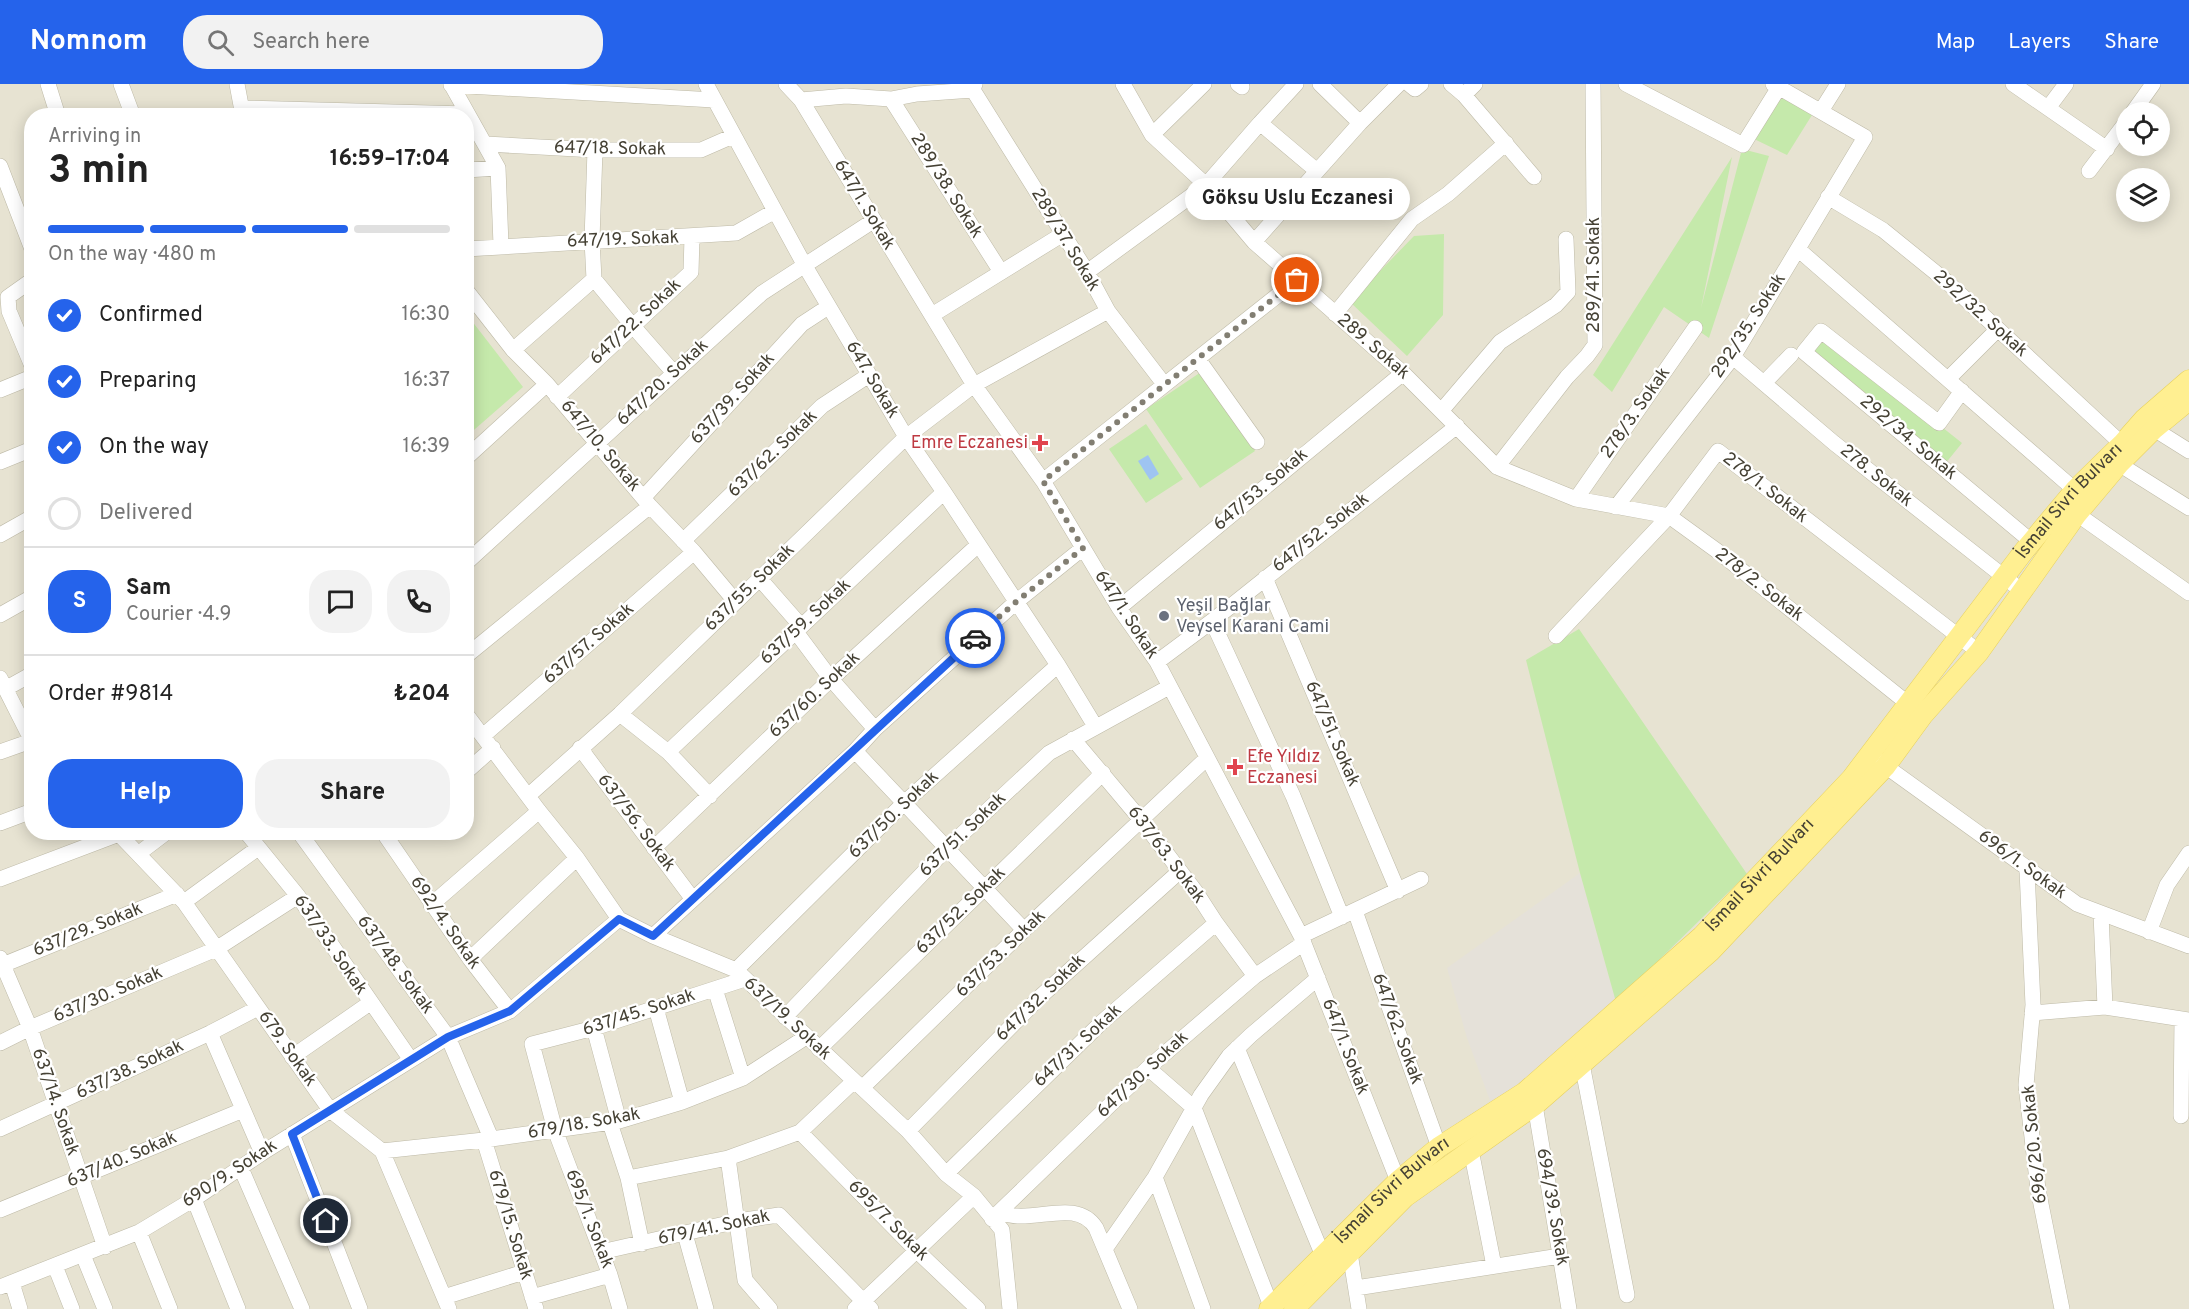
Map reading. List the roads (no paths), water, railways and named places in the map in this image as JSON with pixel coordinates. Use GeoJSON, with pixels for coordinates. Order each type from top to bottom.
{"type":"FeatureCollection","features":[{"type":"Feature","properties":{"kind":"main road","name":"İsmail Sivri Bulvarı"},"geometry":{"type":"LineString","coordinates":[[1270,1308],[1398,1181],[1439,1147],[1576,1058],[1711,951],[1877,761],[1915,709],[1959,638],[2075,490],[2144,419],[2187,390]]}},
{"type":"Feature","properties":{"kind":"main road","name":"İsmail Sivri Bulvarı"},"geometry":{"type":"LineString","coordinates":[[1915,709],[1979,652],[2077,514],[2187,390]]}},
{"type":"Feature","properties":{"kind":"main road","name":"İsmail Sivri Bulvarı"},"geometry":{"type":"LineString","coordinates":[[1294,1309],[1405,1197],[1535,1105],[1576,1058]]}},
{"type":"Feature","properties":{"kind":"street"},"geometry":{"type":"LineString","coordinates":[[48,84],[56,108]]}},
{"type":"Feature","properties":{"kind":"street"},"geometry":{"type":"LineString","coordinates":[[121,84],[130,108]]}},
{"type":"Feature","properties":{"kind":"street"},"geometry":{"type":"LineString","coordinates":[[237,84],[242,108]]}},
{"type":"Feature","properties":{"kind":"street"},"geometry":{"type":"LineString","coordinates":[[451,84],[714,100]]}},
{"type":"Feature","properties":{"kind":"street"},"geometry":{"type":"LineString","coordinates":[[451,84],[464,108]]}},
{"type":"Feature","properties":{"kind":"street","name":"647. Sokak"},"geometry":{"type":"LineString","coordinates":[[706,84],[828,307],[906,437],[1058,665],[1095,726]]}},
{"type":"Feature","properties":{"kind":"street","name":"647/1. Sokak"},"geometry":{"type":"LineString","coordinates":[[786,84],[801,100],[974,385],[1043,481],[1119,608],[1157,662],[1303,939],[1398,1181]]}},
{"type":"Feature","properties":{"kind":"street","name":"289. Sokak"},"geometry":{"type":"LineString","coordinates":[[1123,84],[1152,135],[1206,185],[1254,242],[1403,373],[1497,467],[1576,499]]}},
{"type":"Feature","properties":{"kind":"street"},"geometry":{"type":"LineString","coordinates":[[1152,135],[1204,84]]}},
{"type":"Feature","properties":{"kind":"street"},"geometry":{"type":"LineString","coordinates":[[1087,272],[1206,185],[1296,84]]}},
{"type":"Feature","properties":{"kind":"street"},"geometry":{"type":"LineString","coordinates":[[1320,84],[1360,123]]}},
{"type":"Feature","properties":{"kind":"street"},"geometry":{"type":"LineString","coordinates":[[1254,242],[1360,123],[1399,84]]}},
{"type":"Feature","properties":{"kind":"street"},"geometry":{"type":"LineString","coordinates":[[1409,84],[1414,89],[1421,84]]}},
{"type":"Feature","properties":{"kind":"street"},"geometry":{"type":"LineString","coordinates":[[1451,84],[1534,177]]}},
{"type":"Feature","properties":{"kind":"street"},"geometry":{"type":"LineString","coordinates":[[1464,96],[1475,84]]}},
{"type":"Feature","properties":{"kind":"street","name":"289/41. Sokak"},"geometry":{"type":"LineString","coordinates":[[1497,467],[1595,345],[1593,84]]}},
{"type":"Feature","properties":{"kind":"street"},"geometry":{"type":"LineString","coordinates":[[1626,84],[1743,145],[1778,85],[1821,111],[1838,84]]}},
{"type":"Feature","properties":{"kind":"street"},"geometry":{"type":"LineString","coordinates":[[2013,84],[2107,148]]}},
{"type":"Feature","properties":{"kind":"street"},"geometry":{"type":"LineString","coordinates":[[2048,108],[2066,84]]}},
{"type":"Feature","properties":{"kind":"street"},"geometry":{"type":"LineString","coordinates":[[2140,102],[2153,84]]}},
{"type":"Feature","properties":{"kind":"street","name":"289/37. Sokak"},"geometry":{"type":"LineString","coordinates":[[801,100],[847,90],[891,99],[919,89],[974,87],[1087,272],[1107,311],[1164,384]]}},
{"type":"Feature","properties":{"kind":"street","name":"289/38. Sokak"},"geometry":{"type":"LineString","coordinates":[[891,99],[1000,272]]}},
{"type":"Feature","properties":{"kind":"street","name":"292/35. Sokak"},"geometry":{"type":"LineString","coordinates":[[1616,507],[1733,357],[1865,137],[1821,111]]}},
{"type":"Feature","properties":{"kind":"street"},"geometry":{"type":"LineString","coordinates":[[1260,123],[1317,171]]}},
{"type":"Feature","properties":{"kind":"street"},"geometry":{"type":"LineString","coordinates":[[474,126],[498,168],[501,245]]}},
{"type":"Feature","properties":{"kind":"street","name":"647/18. Sokak"},"geometry":{"type":"LineString","coordinates":[[485,144],[596,150],[701,150],[733,136]]}},
{"type":"Feature","properties":{"kind":"street"},"geometry":{"type":"LineString","coordinates":[[2089,171],[2116,136]]}},
{"type":"Feature","properties":{"kind":"street"},"geometry":{"type":"LineString","coordinates":[[1335,314],[1412,219],[1448,194],[1506,143]]}},
{"type":"Feature","properties":{"kind":"street"},"geometry":{"type":"LineString","coordinates":[[596,150],[592,240],[594,279],[674,373]]}},
{"type":"Feature","properties":{"kind":"street"},"geometry":{"type":"LineString","coordinates":[[0,166],[24,228]]}},
{"type":"Feature","properties":{"kind":"street"},"geometry":{"type":"LineString","coordinates":[[474,170],[498,168]]}},
{"type":"Feature","properties":{"kind":"street","name":"292/32. Sokak"},"geometry":{"type":"LineString","coordinates":[[1828,197],[1883,230],[1946,281],[2122,444]]}},
{"type":"Feature","properties":{"kind":"street","name":"647/19. Sokak"},"geometry":{"type":"LineString","coordinates":[[474,248],[736,233],[775,211]]}},
{"type":"Feature","properties":{"kind":"street","name":"647/20. Sokak"},"geometry":{"type":"LineString","coordinates":[[474,556],[762,293],[873,221]]}},
{"type":"Feature","properties":{"kind":"street"},"geometry":{"type":"LineString","coordinates":[[932,315],[1063,234]]}},
{"type":"Feature","properties":{"kind":"street","name":"647/22. Sokak"},"geometry":{"type":"LineString","coordinates":[[557,396],[690,272],[692,237]]}},
{"type":"Feature","properties":{"kind":"street"},"geometry":{"type":"LineString","coordinates":[[1442,410],[1500,342],[1557,305],[1568,292],[1566,239]]}},
{"type":"Feature","properties":{"kind":"street"},"geometry":{"type":"LineString","coordinates":[[1799,250],[2075,490]]}},
{"type":"Feature","properties":{"kind":"street"},"geometry":{"type":"LineString","coordinates":[[513,350],[594,279]]}},
{"type":"Feature","properties":{"kind":"street"},"geometry":{"type":"LineString","coordinates":[[1043,481],[1297,280]]}},
{"type":"Feature","properties":{"kind":"street"},"geometry":{"type":"LineString","coordinates":[[24,286],[8,297],[4,313],[24,351]]}},
{"type":"Feature","properties":{"kind":"street","name":"647/10. Sokak"},"geometry":{"type":"LineString","coordinates":[[474,302],[513,350],[557,396],[646,502],[735,600]]}},
{"type":"Feature","properties":{"kind":"street","name":"637/39. Sokak"},"geometry":{"type":"LineString","coordinates":[[474,649],[646,502],[802,324],[828,307]]}},
{"type":"Feature","properties":{"kind":"street","name":"637/55. Sokak"},"geometry":{"type":"LineString","coordinates":[[529,795],[620,714],[735,600],[906,437],[974,385],[1107,311]]}},
{"type":"Feature","properties":{"kind":"street","name":"278/3. Sokak"},"geometry":{"type":"LineString","coordinates":[[1576,499],[1695,328]]}},
{"type":"Feature","properties":{"kind":"street"},"geometry":{"type":"LineString","coordinates":[[1948,379],[1998,329]]}},
{"type":"Feature","properties":{"kind":"street","name":"292/34. Sokak"},"geometry":{"type":"LineString","coordinates":[[1962,391],[1939,423],[1821,332],[1804,352],[2032,542]]}},
{"type":"Feature","properties":{"kind":"street"},"geometry":{"type":"LineString","coordinates":[[1764,383],[1791,355]]}},
{"type":"Feature","properties":{"kind":"street","name":"278. Sokak"},"geometry":{"type":"LineString","coordinates":[[1733,357],[1834,443],[2022,591]]}},
{"type":"Feature","properties":{"kind":"street"},"geometry":{"type":"LineString","coordinates":[[1197,359],[1257,442]]}},
{"type":"Feature","properties":{"kind":"street","name":"647/53. Sokak"},"geometry":{"type":"LineString","coordinates":[[1119,608],[1403,373]]}},
{"type":"Feature","properties":{"kind":"street","name":"637/62. Sokak"},"geometry":{"type":"LineString","coordinates":[[688,547],[822,406],[869,375]]}},
{"type":"Feature","properties":{"kind":"street"},"geometry":{"type":"LineString","coordinates":[[0,390],[24,380]]}},
{"type":"Feature","properties":{"kind":"street"},"geometry":{"type":"LineString","coordinates":[[474,451],[546,384]]}},
{"type":"Feature","properties":{"kind":"street","name":"647/52. Sokak"},"geometry":{"type":"LineString","coordinates":[[1157,662],[1212,621],[1456,426]]}},
{"type":"Feature","properties":{"kind":"street"},"geometry":{"type":"LineString","coordinates":[[2154,429],[2189,451]]}},
{"type":"Feature","properties":{"kind":"street","name":"278/1. Sokak"},"geometry":{"type":"LineString","coordinates":[[1557,636],[1669,516],[1718,451],[1979,652]]}},
{"type":"Feature","properties":{"kind":"street"},"geometry":{"type":"LineString","coordinates":[[0,462],[24,452]]}},
{"type":"Feature","properties":{"kind":"street"},"geometry":{"type":"LineString","coordinates":[[2119,464],[2189,508]]}},
{"type":"Feature","properties":{"kind":"street","name":"637/59. Sokak"},"geometry":{"type":"LineString","coordinates":[[668,752],[944,492]]}},
{"type":"Feature","properties":{"kind":"street","name":"278/2. Sokak"},"geometry":{"type":"LineString","coordinates":[[1576,499],[1669,516],[1915,709]]}},
{"type":"Feature","properties":{"kind":"street"},"geometry":{"type":"LineString","coordinates":[[2077,514],[2189,593]]}},
{"type":"Feature","properties":{"kind":"street"},"geometry":{"type":"LineString","coordinates":[[0,535],[24,522]]}},
{"type":"Feature","properties":{"kind":"street","name":"637/60. Sokak"},"geometry":{"type":"LineString","coordinates":[[654,848],[831,679],[978,544]]}},
{"type":"Feature","properties":{"kind":"street","name":"637/57. Sokak"},"geometry":{"type":"LineString","coordinates":[[484,735],[688,547]]}},
{"type":"Feature","properties":{"kind":"street"},"geometry":{"type":"LineString","coordinates":[[653,936],[855,751],[875,729],[1016,602],[1083,548]]}},
{"type":"Feature","properties":{"kind":"street"},"geometry":{"type":"LineString","coordinates":[[759,578],[799,629],[831,679],[875,729]]}},
{"type":"Feature","properties":{"kind":"street","name":"647/51. Sokak"},"geometry":{"type":"LineString","coordinates":[[1265,578],[1398,891]]}},
{"type":"Feature","properties":{"kind":"street"},"geometry":{"type":"LineString","coordinates":[[0,615],[24,602]]}},
{"type":"Feature","properties":{"kind":"street","name":"647/62. Sokak"},"geometry":{"type":"LineString","coordinates":[[1212,621],[1348,914],[1439,1147]]}},
{"type":"Feature","properties":{"kind":"street","name":"637/50. Sokak"},"geometry":{"type":"LineString","coordinates":[[741,975],[904,803],[1058,665]]}},
{"type":"Feature","properties":{"kind":"street"},"geometry":{"type":"LineString","coordinates":[[24,676],[3,683],[24,726]]}},
{"type":"Feature","properties":{"kind":"street","name":"637/51. Sokak"},"geometry":{"type":"LineString","coordinates":[[785,1017],[947,848],[1049,753],[1169,687]]}},
{"type":"Feature","properties":{"kind":"street"},"geometry":{"type":"LineString","coordinates":[[620,714],[668,752],[710,796]]}},
{"type":"Feature","properties":{"kind":"street","name":"637/19. Sokak"},"geometry":{"type":"LineString","coordinates":[[474,723],[577,858],[619,919],[741,975],[908,1131],[946,1174],[996,1215],[1002,1230],[1010,1309]]}},
{"type":"Feature","properties":{"kind":"street","name":"637/63. Sokak"},"geometry":{"type":"LineString","coordinates":[[1073,739],[1142,820],[1255,976]]}},
{"type":"Feature","properties":{"kind":"street"},"geometry":{"type":"LineString","coordinates":[[0,752],[24,743]]}},
{"type":"Feature","properties":{"kind":"street"},"geometry":{"type":"LineString","coordinates":[[474,765],[493,748]]}},
{"type":"Feature","properties":{"kind":"street","name":"637/56. Sokak"},"geometry":{"type":"LineString","coordinates":[[580,748],[692,898]]}},
{"type":"Feature","properties":{"kind":"street"},"geometry":{"type":"LineString","coordinates":[[855,751],[1024,930]]}},
{"type":"Feature","properties":{"kind":"street","name":"637/53. Sokak"},"geometry":{"type":"LineString","coordinates":[[800,1131],[858,1085],[1207,758]]}},
{"type":"Feature","properties":{"kind":"street","name":"696/1. Sokak"},"geometry":{"type":"LineString","coordinates":[[1877,761],[2077,904],[2189,946]]}},
{"type":"Feature","properties":{"kind":"street","name":"637/52. Sokak"},"geometry":{"type":"LineString","coordinates":[[819,1049],[1103,773]]}},
{"type":"Feature","properties":{"kind":"street"},"geometry":{"type":"LineString","coordinates":[[431,905],[539,810]]}},
{"type":"Feature","properties":{"kind":"street"},"geometry":{"type":"LineString","coordinates":[[0,823],[24,814]]}},
{"type":"Feature","properties":{"kind":"street"},"geometry":{"type":"LineString","coordinates":[[0,879],[100,840]]}},
{"type":"Feature","properties":{"kind":"street","name":"679. Sokak"},"geometry":{"type":"LineString","coordinates":[[125,840],[180,898],[330,1110],[382,1151],[447,1303]]}},
{"type":"Feature","properties":{"kind":"street"},"geometry":{"type":"LineString","coordinates":[[138,854],[156,840]]}},
{"type":"Feature","properties":{"kind":"street","name":"637/33. Sokak"},"geometry":{"type":"LineString","coordinates":[[252,840],[298,896],[411,1060]]}},
{"type":"Feature","properties":{"kind":"street","name":"637/48. Sokak"},"geometry":{"type":"LineString","coordinates":[[305,840],[448,1037],[487,1139]]}},
{"type":"Feature","properties":{"kind":"street","name":"692/4. Sokak"},"geometry":{"type":"LineString","coordinates":[[393,840],[431,905],[510,1011]]}},
{"type":"Feature","properties":{"kind":"street","name":"637/29. Sokak"},"geometry":{"type":"LineString","coordinates":[[1,963],[180,898],[258,848]]}},
{"type":"Feature","properties":{"kind":"street"},"geometry":{"type":"LineString","coordinates":[[2149,932],[2168,885],[2184,870],[2189,853]]}},
{"type":"Feature","properties":{"kind":"street"},"geometry":{"type":"LineString","coordinates":[[470,959],[577,858]]}},
{"type":"Feature","properties":{"kind":"street","name":"696/20. Sokak"},"geometry":{"type":"LineString","coordinates":[[2027,870],[2032,1012],[2026,1085],[2038,1189],[2062,1309]]}},
{"type":"Feature","properties":{"kind":"street","name":"647/32. Sokak"},"geometry":{"type":"LineString","coordinates":[[908,1131],[1041,996],[1180,871]]}},
{"type":"Feature","properties":{"kind":"street","name":"647/30. Sokak"},"geometry":{"type":"LineString","coordinates":[[996,1215],[1148,1068],[1255,976],[1303,939],[1348,914],[1421,879]]}},
{"type":"Feature","properties":{"kind":"street","name":"637/30. Sokak"},"geometry":{"type":"LineString","coordinates":[[0,1043],[216,949],[298,896]]}},
{"type":"Feature","properties":{"kind":"street"},"geometry":{"type":"LineString","coordinates":[[2101,914],[2105,1006]]}},
{"type":"Feature","properties":{"kind":"street","name":"690/9. Sokak"},"geometry":{"type":"LineString","coordinates":[[6,1285],[140,1232],[194,1199],[240,1166],[448,1037],[510,1011],[619,919]]}},
{"type":"Feature","properties":{"kind":"street","name":"647/31. Sokak"},"geometry":{"type":"LineString","coordinates":[[946,1174],[1102,1022],[1216,923]]}},
{"type":"Feature","properties":{"kind":"street","name":"637/14. Sokak"},"geometry":{"type":"LineString","coordinates":[[1,963],[30,1028],[105,1247]]}},
{"type":"Feature","properties":{"kind":"street","name":"637/45. Sokak"},"geometry":{"type":"LineString","coordinates":[[532,1044],[594,1028],[656,1008],[715,988],[741,975]]}},
{"type":"Feature","properties":{"kind":"street"},"geometry":{"type":"LineString","coordinates":[[1105,1249],[1155,1177],[1212,1079],[1237,1048],[1318,978]]}},
{"type":"Feature","properties":{"kind":"street"},"geometry":{"type":"LineString","coordinates":[[715,988],[743,1078]]}},
{"type":"Feature","properties":{"kind":"street"},"geometry":{"type":"LineString","coordinates":[[292,1057],[370,1003]]}},
{"type":"Feature","properties":{"kind":"street"},"geometry":{"type":"LineString","coordinates":[[2032,1012],[2105,1006],[2186,1020],[2181,1116]]}},
{"type":"Feature","properties":{"kind":"street","name":"637/38. Sokak"},"geometry":{"type":"LineString","coordinates":[[0,1129],[210,1033],[258,1008]]}},
{"type":"Feature","properties":{"kind":"street"},"geometry":{"type":"LineString","coordinates":[[656,1008],[682,1102]]}},
{"type":"Feature","properties":{"kind":"street"},"geometry":{"type":"LineString","coordinates":[[594,1028],[642,1244]]}},
{"type":"Feature","properties":{"kind":"street"},"geometry":{"type":"LineString","coordinates":[[210,1033],[262,1153]]}},
{"type":"Feature","properties":{"kind":"street","name":"679/18. Sokak"},"geometry":{"type":"LineString","coordinates":[[382,1151],[614,1122],[682,1102],[743,1078],[806,1036]]}},
{"type":"Feature","properties":{"kind":"street","name":"695/1. Sokak"},"geometry":{"type":"LineString","coordinates":[[532,1044],[555,1130],[610,1275],[620,1309]]}},
{"type":"Feature","properties":{"kind":"street"},"geometry":{"type":"LineString","coordinates":[[1237,1048],[1323,1256]]}},
{"type":"Feature","properties":{"kind":"street"},"geometry":{"type":"LineString","coordinates":[[1576,1058],[1627,1295]]}},
{"type":"Feature","properties":{"kind":"street"},"geometry":{"type":"LineString","coordinates":[[1148,1068],[1194,1108],[1270,1308]]}},
{"type":"Feature","properties":{"kind":"street","name":"694/39. Sokak"},"geometry":{"type":"LineString","coordinates":[[1535,1105],[1569,1309]]}},
{"type":"Feature","properties":{"kind":"street","name":"637/40. Sokak"},"geometry":{"type":"LineString","coordinates":[[0,1210],[243,1110]]}},
{"type":"Feature","properties":{"kind":"street"},"geometry":{"type":"LineString","coordinates":[[628,1178],[728,1158],[800,1131]]}},
{"type":"Feature","properties":{"kind":"street","name":"695/7. Sokak"},"geometry":{"type":"LineString","coordinates":[[800,1131],[917,1251],[978,1309]]}},
{"type":"Feature","properties":{"kind":"street"},"geometry":{"type":"LineString","coordinates":[[292,1134],[360,1309]]}},
{"type":"Feature","properties":{"kind":"street","name":"679/15. Sokak"},"geometry":{"type":"LineString","coordinates":[[487,1139],[534,1303]]}},
{"type":"Feature","properties":{"kind":"street"},"geometry":{"type":"LineString","coordinates":[[1471,1150],[1494,1266]]}},
{"type":"Feature","properties":{"kind":"street"},"geometry":{"type":"LineString","coordinates":[[728,1158],[745,1280],[770,1309]]}},
{"type":"Feature","properties":{"kind":"street"},"geometry":{"type":"LineString","coordinates":[[240,1166],[302,1309]]}},
{"type":"Feature","properties":{"kind":"street"},"geometry":{"type":"LineString","coordinates":[[1155,1177],[1203,1309]]}},
{"type":"Feature","properties":{"kind":"street"},"geometry":{"type":"LineString","coordinates":[[863,1306],[974,1196]]}},
{"type":"Feature","properties":{"kind":"street"},"geometry":{"type":"LineString","coordinates":[[194,1199],[238,1309]]}},
{"type":"Feature","properties":{"kind":"street"},"geometry":{"type":"LineString","coordinates":[[996,1215],[1071,1213],[1082,1215],[1093,1222],[1130,1309]]}},
{"type":"Feature","properties":{"kind":"street","name":"679/41. Sokak"},"geometry":{"type":"LineString","coordinates":[[601,1252],[738,1221],[779,1215],[863,1306]]}},
{"type":"Feature","properties":{"kind":"street"},"geometry":{"type":"LineString","coordinates":[[140,1232],[170,1309]]}},
{"type":"Feature","properties":{"kind":"street"},"geometry":{"type":"LineString","coordinates":[[685,1234],[706,1309]]}},
{"type":"Feature","properties":{"kind":"street"},"geometry":{"type":"LineString","coordinates":[[1350,1253],[1359,1309]]}},
{"type":"Feature","properties":{"kind":"street"},"geometry":{"type":"LineString","coordinates":[[83,1255],[105,1309]]}},
{"type":"Feature","properties":{"kind":"street"},"geometry":{"type":"LineString","coordinates":[[1356,1288],[1560,1256]]}},
{"type":"Feature","properties":{"kind":"street"},"geometry":{"type":"LineString","coordinates":[[55,1266],[72,1309]]}},
{"type":"Feature","properties":{"kind":"street"},"geometry":{"type":"LineString","coordinates":[[447,1303],[524,1272]]}},
{"type":"Feature","properties":{"kind":"street"},"geometry":{"type":"LineString","coordinates":[[534,1303],[610,1275]]}},
{"type":"Feature","properties":{"kind":"street"},"geometry":{"type":"LineString","coordinates":[[6,1285],[20,1309]]}},
{"type":"Feature","properties":{"kind":"water"},"geometry":{"type":"Polygon","coordinates":[[[1148,455],[1159,474],[1150,480],[1138,461],[1148,455]]]}},
{"type":"Feature","properties":{"kind":"place","name":"Göksu Uslu Eczanesi"},"geometry":{"type":"Point","coordinates":[1297,280]}},
{"type":"Feature","properties":{"kind":"place","name":"Emre Eczanesi"},"geometry":{"type":"Point","coordinates":[1040,443]}},
{"type":"Feature","properties":{"kind":"place","name":"Yeşil Bağlar Veysel Karani Cami"},"geometry":{"type":"Point","coordinates":[1164,616]}},
{"type":"Feature","properties":{"kind":"place","name":"Efe Yıldız Eczanesi"},"geometry":{"type":"Point","coordinates":[1235,767]}}]}
